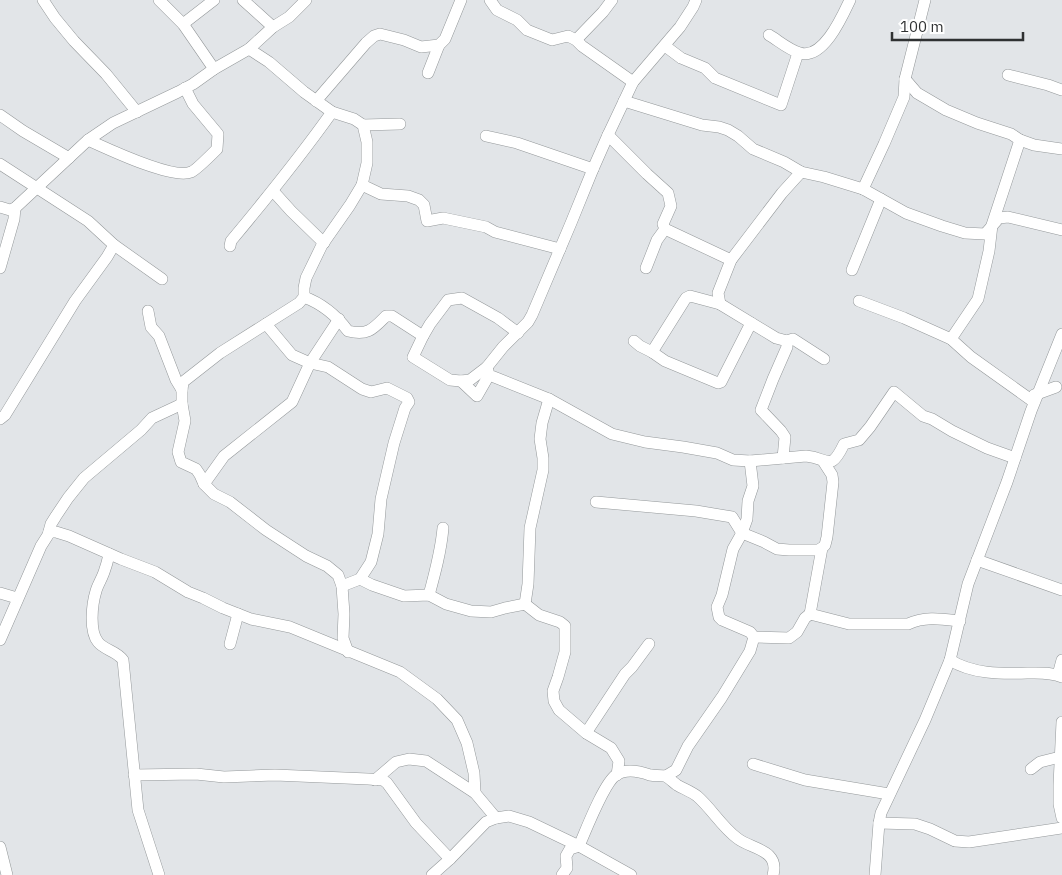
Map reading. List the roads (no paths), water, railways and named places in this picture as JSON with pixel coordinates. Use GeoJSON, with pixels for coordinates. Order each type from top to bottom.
{"type":"FeatureCollection","features":[{"type":"Feature","properties":{"kind":"street"},"geometry":{"type":"LineString","coordinates":[[42,0],[74,41],[106,74],[137,112]]}},
{"type":"Feature","properties":{"kind":"street"},"geometry":{"type":"LineString","coordinates":[[158,0],[183,24],[214,70]]}},
{"type":"Feature","properties":{"kind":"street"},"geometry":{"type":"LineString","coordinates":[[183,24],[214,0]]}},
{"type":"Feature","properties":{"kind":"street"},"geometry":{"type":"LineString","coordinates":[[243,0],[273,27]]}},
{"type":"Feature","properties":{"kind":"street"},"geometry":{"type":"LineString","coordinates":[[0,268],[10,211],[88,140],[113,123],[185,88],[249,49],[273,27],[289,17],[306,0]]}},
{"type":"Feature","properties":{"kind":"street"},"geometry":{"type":"LineString","coordinates":[[428,73],[438,45],[445,39],[461,0]]}},
{"type":"Feature","properties":{"kind":"street"},"geometry":{"type":"LineString","coordinates":[[490,0],[498,10],[517,20],[527,30],[552,40],[568,36],[576,40],[634,82]]}},
{"type":"Feature","properties":{"kind":"street"},"geometry":{"type":"LineString","coordinates":[[576,40],[612,0]]}},
{"type":"Feature","properties":{"kind":"street"},"geometry":{"type":"LineString","coordinates":[[461,381],[477,396],[488,371],[503,347],[528,322],[624,101],[634,82],[680,27],[696,0]]}},
{"type":"Feature","properties":{"kind":"street"},"geometry":{"type":"LineString","coordinates":[[769,35],[798,52],[805,54],[814,52],[821,47],[838,26],[850,0]]}},
{"type":"Feature","properties":{"kind":"street"},"geometry":{"type":"LineString","coordinates":[[863,189],[904,97],[905,79],[925,0]]}},
{"type":"Feature","properties":{"kind":"street"},"geometry":{"type":"LineString","coordinates":[[316,100],[374,36],[380,34],[387,35],[421,46],[438,45]]}},
{"type":"Feature","properties":{"kind":"street"},"geometry":{"type":"LineString","coordinates":[[665,46],[682,58],[705,68],[715,78],[781,105],[798,52]]}},
{"type":"Feature","properties":{"kind":"street"},"geometry":{"type":"LineString","coordinates":[[249,49],[269,62],[304,92],[332,112],[354,118],[363,125],[367,142],[366,163],[362,185],[324,243],[306,278],[304,297],[299,303],[220,353],[182,383],[182,404],[185,421],[178,452],[181,462],[196,469],[204,484],[214,494],[230,502],[266,530],[306,556],[327,566],[338,575],[342,586],[343,638],[348,652]]}},
{"type":"Feature","properties":{"kind":"street"},"geometry":{"type":"LineString","coordinates":[[1008,75],[1062,90]]}},
{"type":"Feature","properties":{"kind":"street"},"geometry":{"type":"LineString","coordinates":[[905,79],[916,91],[946,110],[976,123],[1011,134],[1020,140],[1034,145],[1062,150]]}},
{"type":"Feature","properties":{"kind":"street"},"geometry":{"type":"LineString","coordinates":[[88,140],[173,174],[191,172],[217,149],[218,134],[193,104],[185,88]]}},
{"type":"Feature","properties":{"kind":"street"},"geometry":{"type":"LineString","coordinates":[[904,97],[916,91]]}},
{"type":"Feature","properties":{"kind":"street"},"geometry":{"type":"LineString","coordinates":[[624,101],[702,125],[728,130],[753,149],[784,162],[801,172],[863,189],[906,213],[965,233],[985,234],[999,218],[1008,217],[1062,230]]}},
{"type":"Feature","properties":{"kind":"street"},"geometry":{"type":"LineString","coordinates":[[230,246],[231,241],[273,191],[332,112]]}},
{"type":"Feature","properties":{"kind":"street"},"geometry":{"type":"LineString","coordinates":[[0,115],[69,158]]}},
{"type":"Feature","properties":{"kind":"street"},"geometry":{"type":"LineString","coordinates":[[363,125],[400,124]]}},
{"type":"Feature","properties":{"kind":"street"},"geometry":{"type":"LineString","coordinates":[[608,135],[668,193],[671,206],[663,224],[665,229],[731,260]]}},
{"type":"Feature","properties":{"kind":"street"},"geometry":{"type":"LineString","coordinates":[[486,136],[518,143],[593,169]]}},
{"type":"Feature","properties":{"kind":"street"},"geometry":{"type":"LineString","coordinates":[[952,339],[978,299],[989,250],[992,226],[1020,140]]}},
{"type":"Feature","properties":{"kind":"street"},"geometry":{"type":"LineString","coordinates":[[0,164],[88,221],[114,245],[162,279]]}},
{"type":"Feature","properties":{"kind":"street"},"geometry":{"type":"LineString","coordinates":[[720,304],[718,293],[731,260],[782,192],[801,172]]}},
{"type":"Feature","properties":{"kind":"street"},"geometry":{"type":"LineString","coordinates":[[362,185],[381,194],[408,196],[418,200],[424,205],[427,221],[443,218],[469,222],[496,232],[560,249]]}},
{"type":"Feature","properties":{"kind":"street"},"geometry":{"type":"LineString","coordinates":[[273,191],[324,243]]}},
{"type":"Feature","properties":{"kind":"street"},"geometry":{"type":"LineString","coordinates":[[852,270],[881,199]]}},
{"type":"Feature","properties":{"kind":"street"},"geometry":{"type":"LineString","coordinates":[[646,268],[656,240],[665,229]]}},
{"type":"Feature","properties":{"kind":"street"},"geometry":{"type":"LineString","coordinates":[[0,419],[5,415],[75,301],[114,245]]}},
{"type":"Feature","properties":{"kind":"street"},"geometry":{"type":"LineString","coordinates":[[652,352],[686,298],[690,296],[720,304],[776,338],[787,341],[793,340],[824,359]]}},
{"type":"Feature","properties":{"kind":"street"},"geometry":{"type":"LineString","coordinates":[[304,297],[316,302],[339,319],[348,331],[359,334],[372,330],[386,316],[392,316],[423,336]]}},
{"type":"Feature","properties":{"kind":"street"},"geometry":{"type":"LineString","coordinates":[[488,371],[470,380],[450,380],[413,357],[430,324],[448,300],[462,298],[498,318],[518,333]]}},
{"type":"Feature","properties":{"kind":"street"},"geometry":{"type":"LineString","coordinates":[[859,301],[952,339],[971,357],[1033,397],[1059,390],[1048,371]]}},
{"type":"Feature","properties":{"kind":"street"},"geometry":{"type":"LineString","coordinates":[[148,311],[152,330],[159,336],[176,380],[182,390]]}},
{"type":"Feature","properties":{"kind":"street"},"geometry":{"type":"LineString","coordinates":[[204,484],[224,456],[292,402],[310,363],[339,319]]}},
{"type":"Feature","properties":{"kind":"street"},"geometry":{"type":"LineString","coordinates":[[634,341],[665,361],[718,383],[721,382],[750,323]]}},
{"type":"Feature","properties":{"kind":"street"},"geometry":{"type":"LineString","coordinates":[[266,324],[292,355],[310,363],[328,367],[362,389],[371,392],[387,388],[407,398],[409,402],[405,408],[394,443],[381,499],[378,534],[371,562],[360,579],[342,586]]}},
{"type":"Feature","properties":{"kind":"street"},"geometry":{"type":"LineString","coordinates":[[876,875],[881,813],[925,720],[950,660],[968,584],[1015,458],[1033,397],[1048,371],[1062,334]]}},
{"type":"Feature","properties":{"kind":"street"},"geometry":{"type":"LineString","coordinates":[[783,458],[785,437],[761,410],[787,347],[787,341]]}},
{"type":"Feature","properties":{"kind":"street"},"geometry":{"type":"LineString","coordinates":[[488,371],[549,399],[612,434],[645,442],[717,453],[733,460],[750,461],[814,457],[823,461],[831,461],[838,457],[844,444],[859,440],[894,392],[923,416],[987,448],[1015,458]]}},
{"type":"Feature","properties":{"kind":"street"},"geometry":{"type":"LineString","coordinates":[[525,604],[528,584],[530,528],[543,470],[540,439],[542,423],[549,399]]}},
{"type":"Feature","properties":{"kind":"street"},"geometry":{"type":"LineString","coordinates":[[0,640],[51,524],[68,498],[84,478],[141,430],[152,418],[182,404]]}},
{"type":"Feature","properties":{"kind":"street"},"geometry":{"type":"LineString","coordinates":[[750,461],[753,486],[748,501],[747,519],[742,534],[733,549],[717,608],[719,617],[722,620],[750,632],[754,638]]}},
{"type":"Feature","properties":{"kind":"street"},"geometry":{"type":"LineString","coordinates":[[754,638],[789,638],[797,632],[805,618],[810,614],[822,548],[827,537],[833,482],[832,475],[823,461]]}},
{"type":"Feature","properties":{"kind":"street"},"geometry":{"type":"LineString","coordinates":[[596,502],[696,510],[732,517],[742,534],[777,549],[818,550],[822,548]]}},
{"type":"Feature","properties":{"kind":"street"},"geometry":{"type":"LineString","coordinates":[[428,594],[433,580],[443,528]]}},
{"type":"Feature","properties":{"kind":"street"},"geometry":{"type":"LineString","coordinates":[[49,532],[69,536],[155,572],[188,592],[238,614],[290,627],[400,672],[437,699],[457,720],[467,743],[474,773],[475,793]]}},
{"type":"Feature","properties":{"kind":"street"},"geometry":{"type":"LineString","coordinates":[[109,554],[106,568],[96,593],[92,622],[93,634],[101,646],[119,655],[123,660],[138,810],[159,875]]}},
{"type":"Feature","properties":{"kind":"street"},"geometry":{"type":"LineString","coordinates":[[106,568],[121,559]]}},
{"type":"Feature","properties":{"kind":"street"},"geometry":{"type":"LineString","coordinates":[[977,560],[1062,590]]}},
{"type":"Feature","properties":{"kind":"street"},"geometry":{"type":"LineString","coordinates":[[360,579],[404,596],[428,594],[446,604],[471,611],[491,612],[525,604],[539,615],[560,622],[565,626],[565,652],[553,691],[554,702],[559,710],[586,733],[611,748],[619,761],[616,775]]}},
{"type":"Feature","properties":{"kind":"street"},"geometry":{"type":"LineString","coordinates":[[0,592],[17,598]]}},
{"type":"Feature","properties":{"kind":"street"},"geometry":{"type":"LineString","coordinates":[[230,644],[238,614]]}},
{"type":"Feature","properties":{"kind":"street"},"geometry":{"type":"LineString","coordinates":[[810,614],[849,624],[908,624],[916,620],[935,619],[960,621]]}},
{"type":"Feature","properties":{"kind":"street"},"geometry":{"type":"LineString","coordinates":[[562,875],[567,868],[566,856],[570,849],[579,846],[607,784],[616,775],[627,771],[639,771],[653,776],[666,776],[676,770],[688,746],[722,697],[750,651],[754,638]]}},
{"type":"Feature","properties":{"kind":"street"},"geometry":{"type":"LineString","coordinates":[[586,733],[625,674],[648,644]]}},
{"type":"Feature","properties":{"kind":"street"},"geometry":{"type":"LineString","coordinates":[[950,660],[972,670],[1009,674],[1048,673],[1060,676],[1062,660]]}},
{"type":"Feature","properties":{"kind":"street"},"geometry":{"type":"LineString","coordinates":[[1062,722],[1059,804],[1062,818]]}},
{"type":"Feature","properties":{"kind":"street"},"geometry":{"type":"LineString","coordinates":[[1032,769],[1040,762],[1060,757]]}},
{"type":"Feature","properties":{"kind":"street"},"geometry":{"type":"LineString","coordinates":[[375,780],[396,762],[409,759],[426,761],[475,793],[496,818]]}},
{"type":"Feature","properties":{"kind":"street"},"geometry":{"type":"LineString","coordinates":[[754,764],[805,780],[890,794]]}},
{"type":"Feature","properties":{"kind":"street"},"geometry":{"type":"LineString","coordinates":[[134,775],[196,774],[224,777],[275,775],[383,780],[416,823],[450,859]]}},
{"type":"Feature","properties":{"kind":"street"},"geometry":{"type":"LineString","coordinates":[[666,776],[697,796],[738,839],[763,850],[771,858],[773,875]]}},
{"type":"Feature","properties":{"kind":"street"},"geometry":{"type":"LineString","coordinates":[[432,875],[486,822],[509,816],[529,822],[579,846],[631,875]]}},
{"type":"Feature","properties":{"kind":"street"},"geometry":{"type":"LineString","coordinates":[[879,823],[915,824],[955,841],[969,842],[1062,828]]}},
{"type":"Feature","properties":{"kind":"street"},"geometry":{"type":"LineString","coordinates":[[0,847],[7,875]]}}]}
